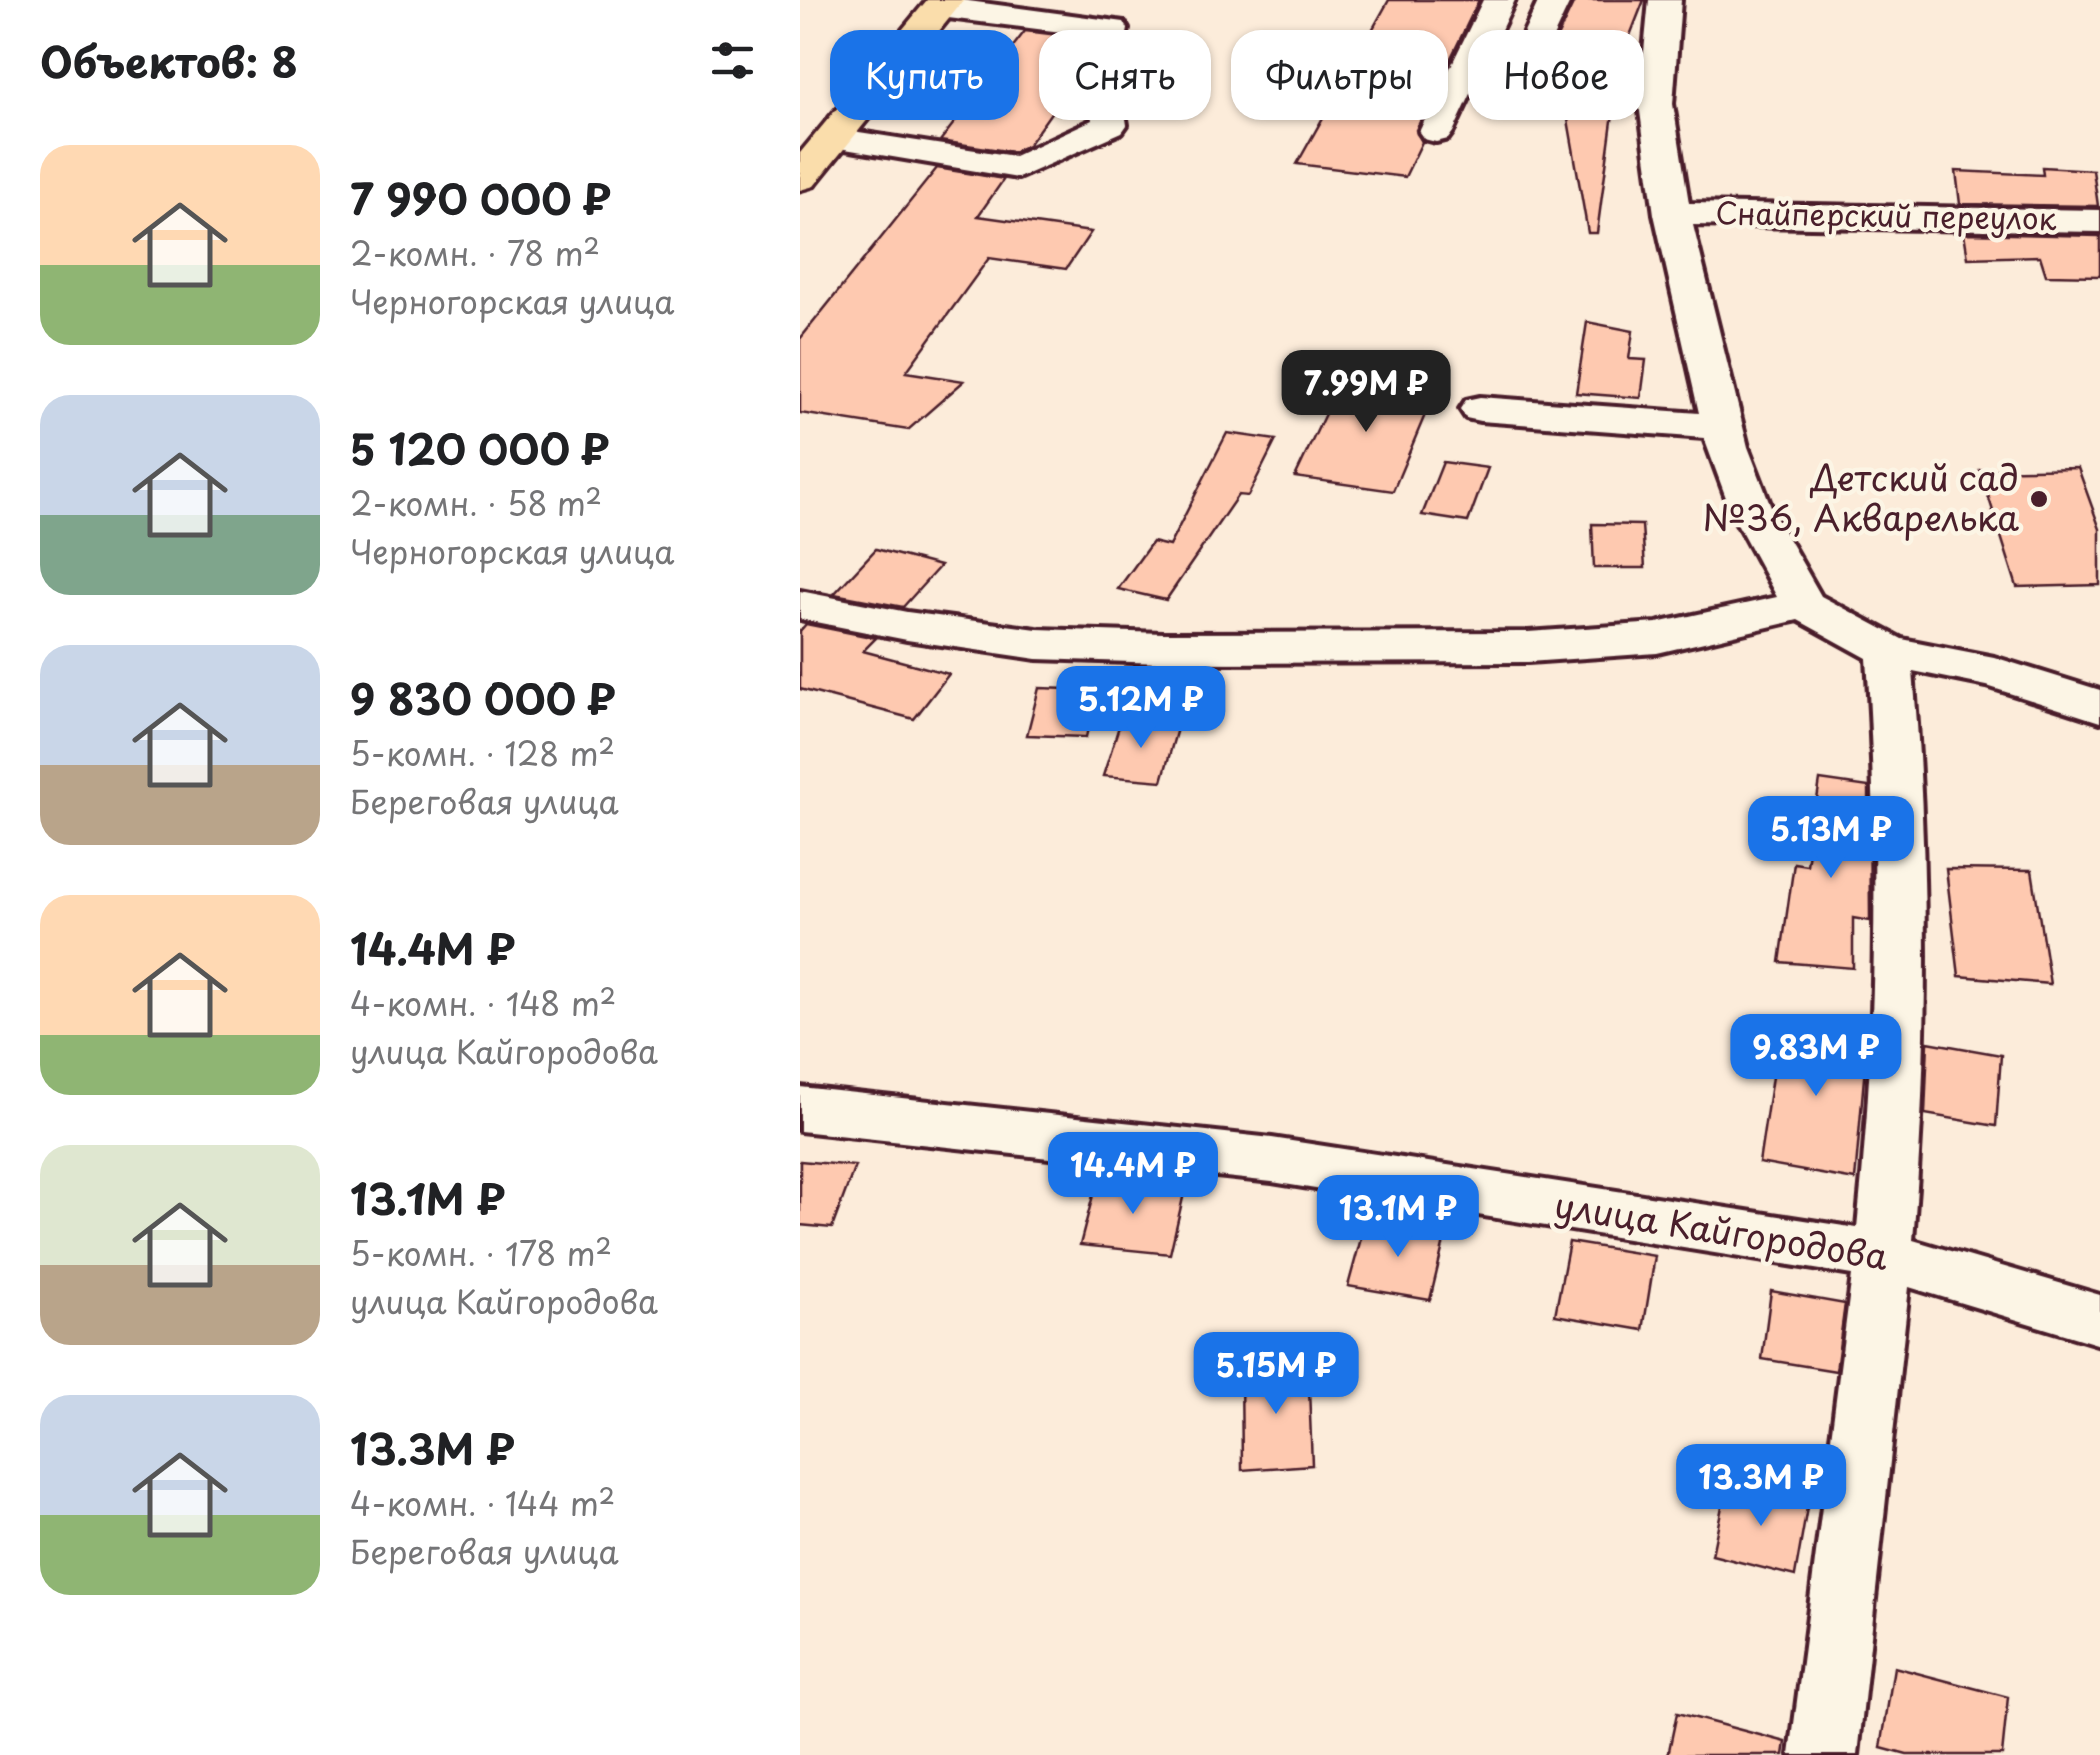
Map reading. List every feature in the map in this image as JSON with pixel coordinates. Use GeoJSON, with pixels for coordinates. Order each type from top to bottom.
{"type":"FeatureCollection","features":[{"type":"Feature","properties":{"kind":"main road"},"geometry":{"type":"LineString","coordinates":[[800,178],[943,3]]}},
{"type":"Feature","properties":{"kind":"street"},"geometry":{"type":"LineString","coordinates":[[1436,132],[1499,0]]}},
{"type":"Feature","properties":{"kind":"street"},"geometry":{"type":"LineString","coordinates":[[1541,30],[1556,0]]}},
{"type":"Feature","properties":{"kind":"street"},"geometry":{"type":"LineString","coordinates":[[1665,0],[1656,104],[1672,214],[1723,428],[1754,514],[1804,605],[1889,651],[1994,672],[2100,706]]}},
{"type":"Feature","properties":{"kind":"street"},"geometry":{"type":"LineString","coordinates":[[833,138],[1018,167],[1110,125],[1102,75],[1121,15],[943,3]]}},
{"type":"Feature","properties":{"kind":"street","name":"Снайперский переулок"},"geometry":{"type":"LineString","coordinates":[[1672,214],[2100,220]]}},
{"type":"Feature","properties":{"kind":"street"},"geometry":{"type":"LineString","coordinates":[[1480,409],[1723,428]]}},
{"type":"Feature","properties":{"kind":"street"},"geometry":{"type":"LineString","coordinates":[[800,605],[907,626],[1037,644],[1164,648],[1528,647],[1657,638],[1804,605]]}},
{"type":"Feature","properties":{"kind":"street"},"geometry":{"type":"LineString","coordinates":[[1824,1755],[1885,1256],[1904,946],[1896,722],[1889,651]]}},
{"type":"Feature","properties":{"kind":"street","name":"улица Кайгородова"},"geometry":{"type":"LineString","coordinates":[[800,1110],[1272,1160],[1885,1256],[2100,1320]]}},
{"type":"Feature","properties":{"kind":"building"},"geometry":{"type":"Polygon","coordinates":[[[1389,0],[1479,0],[1448,64],[1448,30],[1372,30],[1389,0]]]}},
{"type":"Feature","properties":{"kind":"building"},"geometry":{"type":"Polygon","coordinates":[[[1575,0],[1644,0],[1632,30],[1561,30],[1575,0]]]}},
{"type":"Feature","properties":{"kind":"building"},"geometry":{"type":"Polygon","coordinates":[[[1025,31],[1039,33],[1039,120],[1046,120],[1028,145],[1013,152],[940,141],[956,120],[1019,120],[1019,39],[1025,31]]]}},
{"type":"Feature","properties":{"kind":"building"},"geometry":{"type":"Polygon","coordinates":[[[1322,120],[1421,120],[1416,130],[1422,142],[1405,177],[1297,164],[1322,120]]]}},
{"type":"Feature","properties":{"kind":"building"},"geometry":{"type":"Polygon","coordinates":[[[1568,120],[1612,120],[1597,233],[1588,233],[1568,120]]]}},
{"type":"Feature","properties":{"kind":"building"},"geometry":{"type":"Polygon","coordinates":[[[2042,167],[2093,170],[2098,206],[1960,204],[1956,171],[2043,175],[2042,167]]]}},
{"type":"Feature","properties":{"kind":"building"},"geometry":{"type":"Polygon","coordinates":[[[937,168],[1004,179],[978,216],[1091,232],[1066,269],[989,258],[906,372],[964,381],[908,430],[800,413],[800,339],[937,168]]]}},
{"type":"Feature","properties":{"kind":"building"},"geometry":{"type":"Polygon","coordinates":[[[1964,233],[2100,236],[2100,276],[2046,275],[2040,256],[1968,258],[1964,233]]]}},
{"type":"Feature","properties":{"kind":"building"},"geometry":{"type":"Polygon","coordinates":[[[1587,322],[1633,331],[1629,359],[1646,360],[1641,398],[1576,393],[1587,322]]]}},
{"type":"Feature","properties":{"kind":"building"},"geometry":{"type":"Polygon","coordinates":[[[1342,378],[1435,391],[1393,491],[1295,477],[1342,378]]]}},
{"type":"Feature","properties":{"kind":"building"},"geometry":{"type":"Polygon","coordinates":[[[1227,433],[1276,440],[1248,496],[1238,495],[1166,600],[1118,589],[1152,542],[1169,546],[1227,433]]]}},
{"type":"Feature","properties":{"kind":"building"},"geometry":{"type":"Polygon","coordinates":[[[1443,462],[1488,468],[1468,522],[1422,515],[1443,462]]]}},
{"type":"Feature","properties":{"kind":"building","name":"Детский сад №36, Акварелька"},"geometry":{"type":"Polygon","coordinates":[[[2078,468],[2100,529],[2100,585],[2017,587],[1980,470],[2078,468]]]}},
{"type":"Feature","properties":{"kind":"building"},"geometry":{"type":"Polygon","coordinates":[[[1592,524],[1642,525],[1645,568],[1594,568],[1592,524]]]}},
{"type":"Feature","properties":{"kind":"building"},"geometry":{"type":"Polygon","coordinates":[[[876,549],[940,566],[903,607],[834,594],[876,549]]]}},
{"type":"Feature","properties":{"kind":"building"},"geometry":{"type":"Polygon","coordinates":[[[806,624],[876,638],[863,651],[949,674],[914,719],[800,689],[800,631],[806,624]]]}},
{"type":"Feature","properties":{"kind":"building"},"geometry":{"type":"Polygon","coordinates":[[[1039,688],[1097,690],[1086,737],[1027,735],[1039,688]]]}},
{"type":"Feature","properties":{"kind":"building"},"geometry":{"type":"Polygon","coordinates":[[[1121,720],[1178,725],[1162,781],[1103,776],[1121,720]]]}},
{"type":"Feature","properties":{"kind":"building"},"geometry":{"type":"Polygon","coordinates":[[[1820,780],[1869,787],[1870,921],[1853,918],[1853,968],[1780,962],[1794,863],[1807,865],[1820,780]]]}},
{"type":"Feature","properties":{"kind":"building"},"geometry":{"type":"Polygon","coordinates":[[[1946,869],[2032,870],[2050,984],[1959,976],[1946,869]]]}},
{"type":"Feature","properties":{"kind":"building"},"geometry":{"type":"Polygon","coordinates":[[[1781,1017],[1868,1032],[1855,1180],[1759,1163],[1781,1017]]]}},
{"type":"Feature","properties":{"kind":"building"},"geometry":{"type":"Polygon","coordinates":[[[1928,1042],[2001,1055],[1996,1126],[1925,1114],[1928,1042]]]}},
{"type":"Feature","properties":{"kind":"building"},"geometry":{"type":"Polygon","coordinates":[[[800,1161],[855,1166],[832,1228],[800,1225],[800,1161]]]}},
{"type":"Feature","properties":{"kind":"building"},"geometry":{"type":"Polygon","coordinates":[[[1097,1180],[1185,1189],[1170,1254],[1080,1245],[1097,1180]]]}},
{"type":"Feature","properties":{"kind":"building"},"geometry":{"type":"Polygon","coordinates":[[[1366,1220],[1446,1233],[1430,1300],[1348,1286],[1366,1220]]]}},
{"type":"Feature","properties":{"kind":"building"},"geometry":{"type":"Polygon","coordinates":[[[1569,1242],[1655,1256],[1643,1330],[1555,1315],[1569,1242]]]}},
{"type":"Feature","properties":{"kind":"building"},"geometry":{"type":"Polygon","coordinates":[[[1771,1291],[1845,1304],[1836,1371],[1762,1359],[1771,1291]]]}},
{"type":"Feature","properties":{"kind":"building"},"geometry":{"type":"Polygon","coordinates":[[[1308,1363],[1312,1465],[1242,1470],[1241,1367],[1308,1363]]]}},
{"type":"Feature","properties":{"kind":"building"},"geometry":{"type":"Polygon","coordinates":[[[1727,1482],[1808,1502],[1795,1576],[1712,1555],[1727,1482]]]}},
{"type":"Feature","properties":{"kind":"building"},"geometry":{"type":"Polygon","coordinates":[[[1894,1667],[2008,1697],[2002,1755],[1907,1755],[1881,1748],[1894,1667]]]}},
{"type":"Feature","properties":{"kind":"building"},"geometry":{"type":"Polygon","coordinates":[[[1677,1713],[1786,1742],[1784,1755],[1668,1755],[1677,1713]]]}},
{"type":"Feature","properties":{"kind":"place","name":"Детский сад №36, Акварелька"},"geometry":{"type":"Point","coordinates":[2039,499]}}]}
